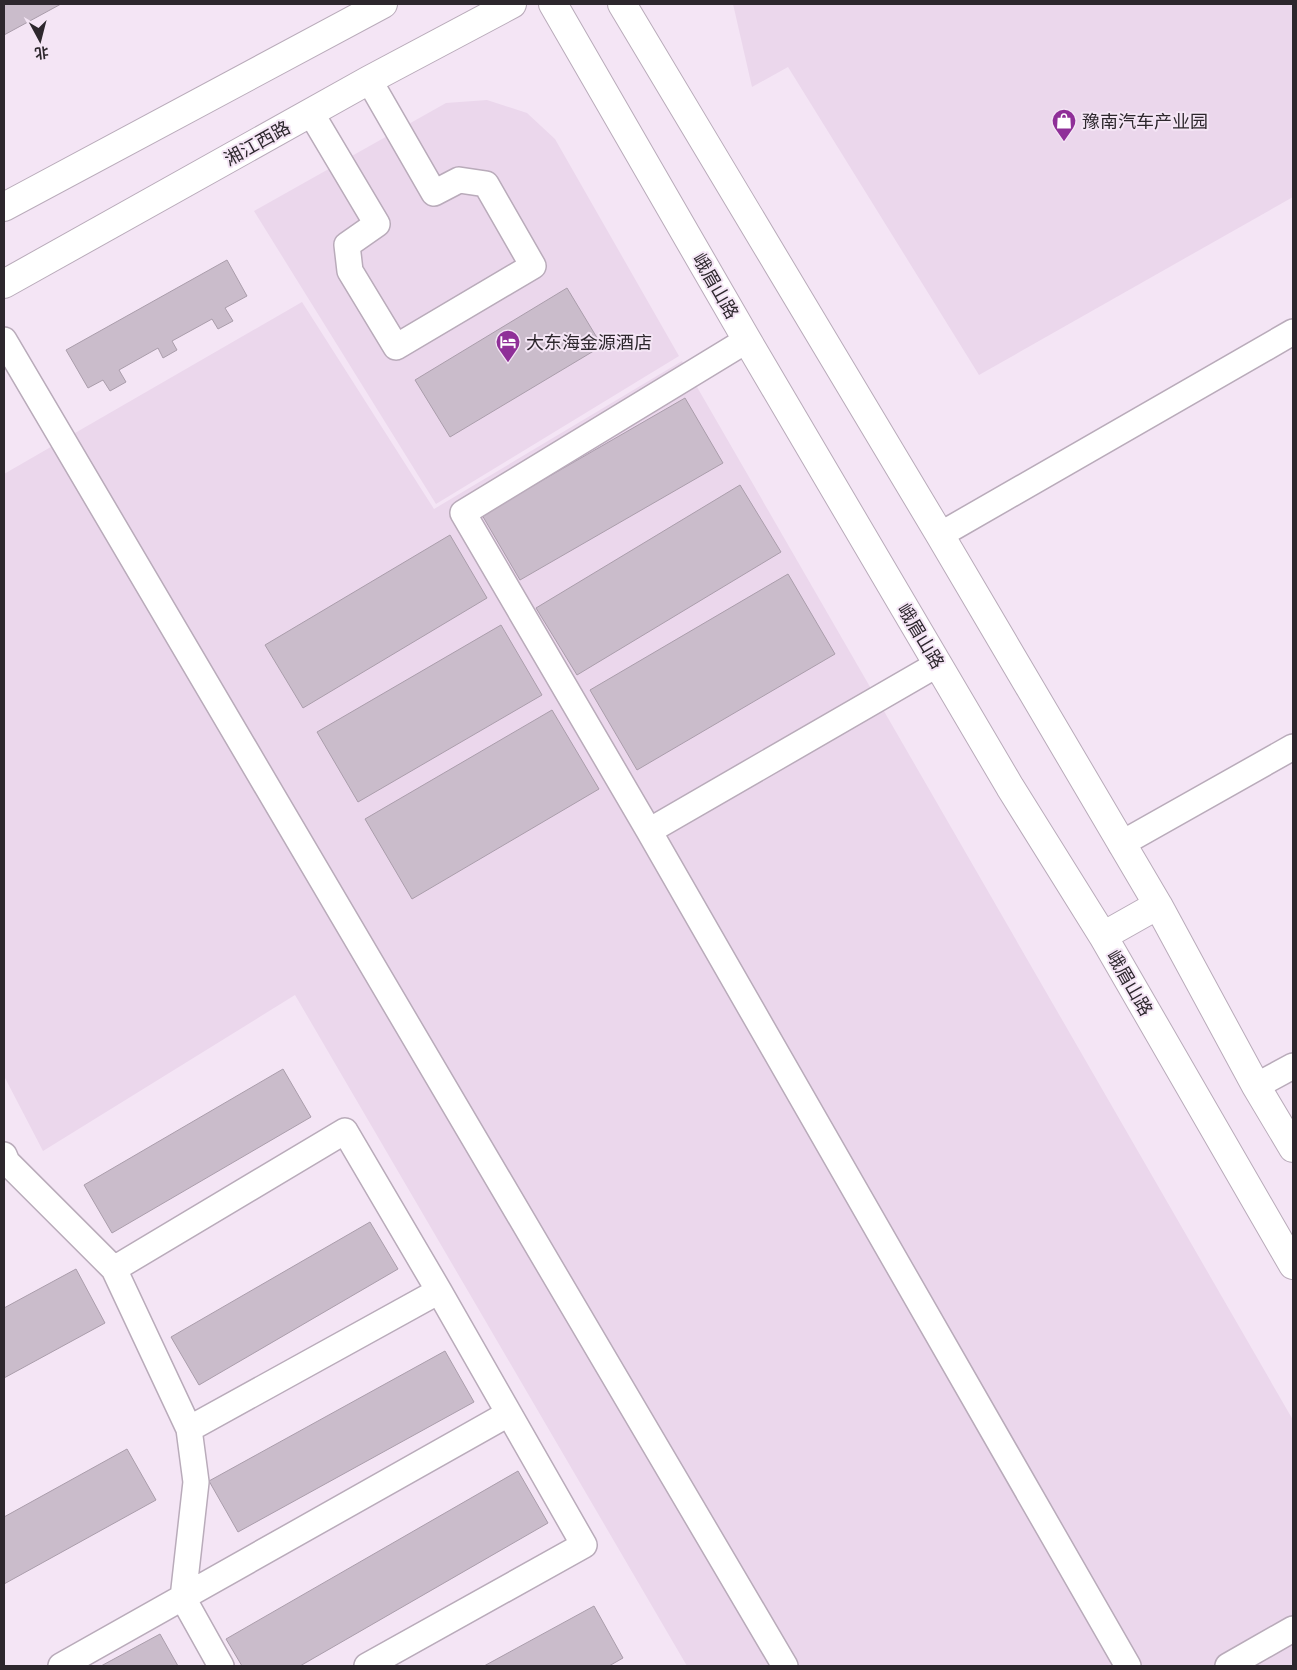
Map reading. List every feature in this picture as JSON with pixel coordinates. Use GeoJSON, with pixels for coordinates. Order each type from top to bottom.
{"type":"FeatureCollection","features":[{"type":"Feature","properties":{"kind":"street"},"geometry":{"type":"LineString","coordinates":[[4,207],[383,4]]}},
{"type":"Feature","properties":{"kind":"street","name":"湘江西路"},"geometry":{"type":"LineString","coordinates":[[4,284],[369,80],[512,4]]}},
{"type":"Feature","properties":{"kind":"street","name":"峨眉山路"},"geometry":{"type":"LineString","coordinates":[[553,4],[747,340],[1010,787],[1103,936],[1293,1266]]}},
{"type":"Feature","properties":{"kind":"street"},"geometry":{"type":"LineString","coordinates":[[622,4],[940,534],[1158,905],[1256,1086],[1293,1148]]}},
{"type":"Feature","properties":{"kind":"street"},"geometry":{"type":"LineString","coordinates":[[311,113],[377,224],[347,245],[350,271],[396,347],[533,266],[486,184],[459,180],[434,193],[369,80]]}},
{"type":"Feature","properties":{"kind":"street"},"geometry":{"type":"LineString","coordinates":[[940,534],[1293,332]]}},
{"type":"Feature","properties":{"kind":"street"},"geometry":{"type":"LineString","coordinates":[[4,340],[785,1666]]}},
{"type":"Feature","properties":{"kind":"street"},"geometry":{"type":"LineString","coordinates":[[747,340],[463,513],[649,830],[1128,1666]]}},
{"type":"Feature","properties":{"kind":"street"},"geometry":{"type":"LineString","coordinates":[[649,830],[938,664]]}},
{"type":"Feature","properties":{"kind":"street"},"geometry":{"type":"LineString","coordinates":[[1121,844],[1293,746]]}},
{"type":"Feature","properties":{"kind":"street"},"geometry":{"type":"LineString","coordinates":[[1103,936],[1158,905]]}},
{"type":"Feature","properties":{"kind":"street"},"geometry":{"type":"LineString","coordinates":[[1256,1086],[1293,1066]]}},
{"type":"Feature","properties":{"kind":"street"},"geometry":{"type":"LineString","coordinates":[[114,1270],[345,1131],[584,1545],[367,1666]]}},
{"type":"Feature","properties":{"kind":"street"},"geometry":{"type":"LineString","coordinates":[[4,1156],[7,1162],[114,1270],[189,1429],[196,1482],[184,1598],[220,1666]]}},
{"type":"Feature","properties":{"kind":"street"},"geometry":{"type":"LineString","coordinates":[[189,1429],[439,1291]]}},
{"type":"Feature","properties":{"kind":"street"},"geometry":{"type":"LineString","coordinates":[[60,1666],[184,1598],[508,1414]]}},
{"type":"Feature","properties":{"kind":"street"},"geometry":{"type":"LineString","coordinates":[[1228,1666],[1293,1628]]}},
{"type":"Feature","properties":{"kind":"shaded area","name":"豫南汽车产业园"},"geometry":{"type":"Polygon","coordinates":[[[733,4],[1293,4],[1293,197],[979,375],[788,67],[752,87],[733,4]]]}},
{"type":"Feature","properties":{"kind":"shaded area"},"geometry":{"type":"Polygon","coordinates":[[[487,100],[527,113],[555,139],[679,356],[436,504],[254,211],[446,103],[487,100]]]}},
{"type":"Feature","properties":{"kind":"shaded area"},"geometry":{"type":"Polygon","coordinates":[[[302,302],[434,509],[682,361],[1293,1420],[1293,1666],[687,1666],[295,995],[43,1151],[4,1076],[4,474],[302,302]]]}},
{"type":"Feature","properties":{"kind":"building"},"geometry":{"type":"Polygon","coordinates":[[[4,4],[61,4],[4,35],[4,4]]]}},
{"type":"Feature","properties":{"kind":"building"},"geometry":{"type":"Polygon","coordinates":[[[227,260],[247,296],[225,308],[233,321],[218,329],[212,319],[172,341],[177,350],[163,358],[158,348],[119,370],[126,382],[110,391],[103,380],[88,388],[66,350],[227,260]]]}},
{"type":"Feature","properties":{"kind":"building","name":"大东海金源酒店"},"geometry":{"type":"Polygon","coordinates":[[[567,288],[602,346],[450,437],[415,380],[567,288]]]}},
{"type":"Feature","properties":{"kind":"building"},"geometry":{"type":"Polygon","coordinates":[[[685,398],[723,463],[520,580],[482,515],[685,398]]]}},
{"type":"Feature","properties":{"kind":"building"},"geometry":{"type":"Polygon","coordinates":[[[740,485],[781,552],[577,675],[536,608],[740,485]]]}},
{"type":"Feature","properties":{"kind":"building"},"geometry":{"type":"Polygon","coordinates":[[[450,535],[487,598],[303,708],[265,645],[450,535]]]}},
{"type":"Feature","properties":{"kind":"building"},"geometry":{"type":"Polygon","coordinates":[[[788,574],[835,654],[637,770],[590,690],[788,574]]]}},
{"type":"Feature","properties":{"kind":"building"},"geometry":{"type":"Polygon","coordinates":[[[501,625],[542,695],[358,802],[317,732],[501,625]]]}},
{"type":"Feature","properties":{"kind":"building"},"geometry":{"type":"Polygon","coordinates":[[[552,710],[599,789],[412,899],[365,819],[552,710]]]}},
{"type":"Feature","properties":{"kind":"building"},"geometry":{"type":"Polygon","coordinates":[[[283,1069],[311,1117],[112,1233],[84,1185],[283,1069]]]}},
{"type":"Feature","properties":{"kind":"building"},"geometry":{"type":"Polygon","coordinates":[[[370,1222],[398,1269],[199,1385],[171,1337],[370,1222]]]}},
{"type":"Feature","properties":{"kind":"building"},"geometry":{"type":"Polygon","coordinates":[[[76,1269],[105,1323],[4,1378],[4,1308],[76,1269]]]}},
{"type":"Feature","properties":{"kind":"building"},"geometry":{"type":"Polygon","coordinates":[[[445,1351],[474,1402],[238,1532],[209,1481],[445,1351]]]}},
{"type":"Feature","properties":{"kind":"building"},"geometry":{"type":"Polygon","coordinates":[[[127,1449],[156,1500],[4,1584],[4,1517],[127,1449]]]}},
{"type":"Feature","properties":{"kind":"building"},"geometry":{"type":"Polygon","coordinates":[[[518,1471],[548,1523],[300,1666],[242,1666],[226,1639],[518,1471]]]}},
{"type":"Feature","properties":{"kind":"building"},"geometry":{"type":"Polygon","coordinates":[[[594,1606],[623,1658],[609,1666],[484,1666],[594,1606]]]}},
{"type":"Feature","properties":{"kind":"building"},"geometry":{"type":"Polygon","coordinates":[[[160,1634],[178,1666],[101,1666],[160,1634]]]}},
{"type":"Feature","properties":{"kind":"place","name":"豫南汽车产业园"},"geometry":{"type":"Point","coordinates":[1064,142]}},
{"type":"Feature","properties":{"kind":"place","name":"大东海金源酒店"},"geometry":{"type":"Point","coordinates":[508,363]}}]}
